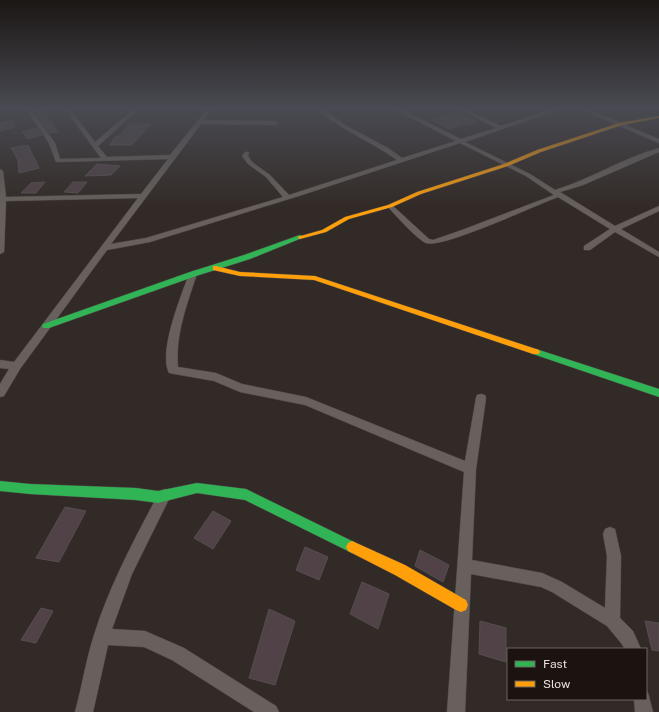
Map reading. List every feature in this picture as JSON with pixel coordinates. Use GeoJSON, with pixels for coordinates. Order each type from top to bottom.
{"type":"FeatureCollection","features":[{"type":"Feature","properties":{"kind":"street"},"geometry":{"type":"LineString","coordinates":[[51,141],[58,161],[173,157]]}},
{"type":"Feature","properties":{"kind":"street"},"geometry":{"type":"LineString","coordinates":[[93,141],[106,160]]}},
{"type":"Feature","properties":{"kind":"street"},"geometry":{"type":"LineString","coordinates":[[96,145],[100,141]]}},
{"type":"Feature","properties":{"kind":"street"},"geometry":{"type":"LineString","coordinates":[[0,392],[16,366],[185,141]]}},
{"type":"Feature","properties":{"kind":"street"},"geometry":{"type":"LineString","coordinates":[[371,141],[402,160]]}},
{"type":"Feature","properties":{"kind":"street"},"geometry":{"type":"LineString","coordinates":[[104,248],[147,240],[461,141]]}},
{"type":"Feature","properties":{"kind":"street"},"geometry":{"type":"LineString","coordinates":[[462,141],[528,175],[614,229],[659,255]]}},
{"type":"Feature","properties":{"kind":"street"},"geometry":{"type":"LineString","coordinates":[[46,326],[193,274],[247,258],[294,238],[324,231],[347,218],[390,206],[420,193],[506,165],[539,151],[569,141]]}},
{"type":"Feature","properties":{"kind":"street"},"geometry":{"type":"LineString","coordinates":[[390,206],[427,240],[433,242],[472,229],[584,183],[640,156],[659,150]]}},
{"type":"Feature","properties":{"kind":"street"},"geometry":{"type":"LineString","coordinates":[[247,153],[245,156],[250,164],[268,176],[286,197]]}},
{"type":"Feature","properties":{"kind":"street"},"geometry":{"type":"LineString","coordinates":[[0,171],[3,199],[0,252]]}},
{"type":"Feature","properties":{"kind":"street"},"geometry":{"type":"LineString","coordinates":[[3,199],[38,197],[144,196]]}},
{"type":"Feature","properties":{"kind":"street"},"geometry":{"type":"LineString","coordinates":[[587,248],[614,229],[659,208]]}},
{"type":"Feature","properties":{"kind":"street"},"geometry":{"type":"LineString","coordinates":[[216,268],[224,272],[240,274],[315,278],[659,392]]}},
{"type":"Feature","properties":{"kind":"street"},"geometry":{"type":"LineString","coordinates":[[193,274],[174,335],[172,361],[173,370],[176,372],[216,377],[240,388],[306,401],[470,469]]}},
{"type":"Feature","properties":{"kind":"street"},"geometry":{"type":"LineString","coordinates":[[0,364],[16,366]]}},
{"type":"Feature","properties":{"kind":"street"},"geometry":{"type":"LineString","coordinates":[[456,712],[470,469],[481,398]]}},
{"type":"Feature","properties":{"kind":"street"},"geometry":{"type":"LineString","coordinates":[[0,486],[30,489],[136,494],[158,497],[197,488],[246,495],[400,570],[461,605]]}},
{"type":"Feature","properties":{"kind":"street"},"geometry":{"type":"LineString","coordinates":[[84,712],[101,637],[116,594],[134,553],[165,495]]}},
{"type":"Feature","properties":{"kind":"street"},"geometry":{"type":"LineString","coordinates":[[610,534],[614,556],[612,621]]}},
{"type":"Feature","properties":{"kind":"street"},"geometry":{"type":"LineString","coordinates":[[464,566],[542,580],[612,621],[627,637],[632,648]]}},
{"type":"Feature","properties":{"kind":"street"},"geometry":{"type":"LineString","coordinates":[[101,637],[128,637],[145,639],[178,654],[270,712]]}},
{"type":"Feature","properties":{"kind":"street"},"geometry":{"type":"LineString","coordinates":[[642,700],[644,712]]}},
{"type":"Feature","properties":{"kind":"building"},"geometry":{"type":"Polygon","coordinates":[[[112,141],[135,141],[132,145],[109,145],[112,141]]]}},
{"type":"Feature","properties":{"kind":"building"},"geometry":{"type":"Polygon","coordinates":[[[28,145],[39,168],[19,173],[18,160],[11,148],[28,145]]]}},
{"type":"Feature","properties":{"kind":"building"},"geometry":{"type":"Polygon","coordinates":[[[97,164],[120,166],[111,175],[85,176],[97,164]]]}},
{"type":"Feature","properties":{"kind":"building"},"geometry":{"type":"Polygon","coordinates":[[[45,182],[36,193],[21,193],[31,183],[45,182]]]}},
{"type":"Feature","properties":{"kind":"building"},"geometry":{"type":"Polygon","coordinates":[[[73,182],[87,182],[78,193],[64,192],[73,182]]]}},
{"type":"Feature","properties":{"kind":"building"},"geometry":{"type":"Polygon","coordinates":[[[65,507],[86,511],[59,562],[36,558],[65,507]]]}},
{"type":"Feature","properties":{"kind":"building"},"geometry":{"type":"Polygon","coordinates":[[[213,511],[231,521],[213,549],[194,538],[213,511]]]}},
{"type":"Feature","properties":{"kind":"building"},"geometry":{"type":"Polygon","coordinates":[[[305,547],[328,557],[319,580],[296,570],[305,547]]]}},
{"type":"Feature","properties":{"kind":"building"},"geometry":{"type":"Polygon","coordinates":[[[420,550],[449,565],[443,582],[415,566],[420,550]]]}},
{"type":"Feature","properties":{"kind":"building"},"geometry":{"type":"Polygon","coordinates":[[[362,582],[389,594],[378,629],[350,614],[362,582]]]}},
{"type":"Feature","properties":{"kind":"building"},"geometry":{"type":"Polygon","coordinates":[[[41,608],[53,611],[36,643],[21,640],[41,608]]]}},
{"type":"Feature","properties":{"kind":"building"},"geometry":{"type":"Polygon","coordinates":[[[269,609],[295,621],[275,685],[249,678],[269,609]]]}},
{"type":"Feature","properties":{"kind":"building"},"geometry":{"type":"Polygon","coordinates":[[[480,621],[506,628],[506,662],[479,654],[480,621]]]}},
{"type":"Feature","properties":{"kind":"building"},"geometry":{"type":"Polygon","coordinates":[[[645,621],[659,623],[659,651],[652,650],[645,621]]]}},
{"type":"Feature","properties":{"kind":"traffic: fast"},"geometry":{"type":"LineString","coordinates":[[46,326],[193,274],[247,257],[300,237]]}},
{"type":"Feature","properties":{"kind":"traffic: fast"},"geometry":{"type":"LineString","coordinates":[[536,352],[659,393]]}},
{"type":"Feature","properties":{"kind":"traffic: fast"},"geometry":{"type":"LineString","coordinates":[[0,486],[30,489],[136,494],[158,497],[197,488],[246,495],[352,547]]}},
{"type":"Feature","properties":{"kind":"traffic: slow"},"geometry":{"type":"LineString","coordinates":[[300,237],[324,231],[347,218],[390,206],[419,193],[506,165],[539,151],[569,141]]}},
{"type":"Feature","properties":{"kind":"traffic: slow"},"geometry":{"type":"LineString","coordinates":[[216,268],[240,274],[315,278],[536,352]]}},
{"type":"Feature","properties":{"kind":"traffic: slow"},"geometry":{"type":"LineString","coordinates":[[352,547],[400,570],[461,605]]}}]}
